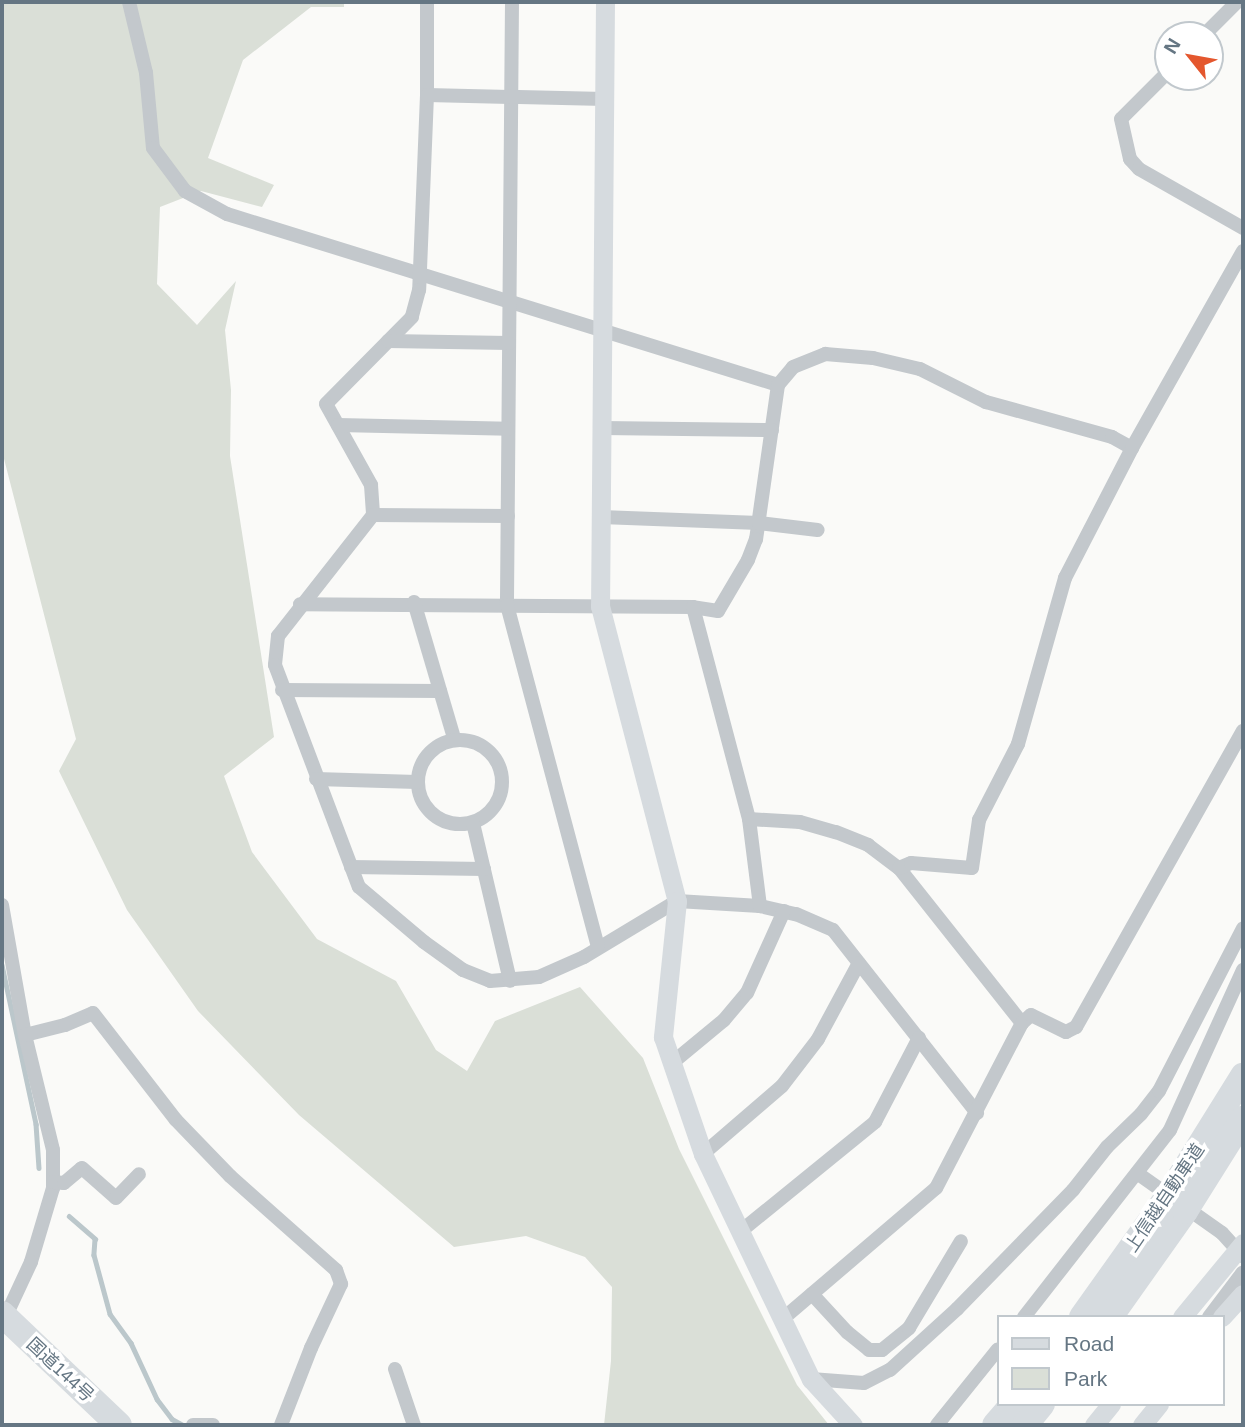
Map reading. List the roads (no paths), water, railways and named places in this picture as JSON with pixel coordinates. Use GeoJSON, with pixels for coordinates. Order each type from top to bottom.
{"type":"FeatureCollection","features":[{"type":"Feature","properties":{"kind":"highway","name":"上信越自動車道"},"geometry":{"type":"LineString","coordinates":[[1083,1315],[1167,1198],[1243,1076]]}},
{"type":"Feature","properties":{"kind":"highway","name":"上信越自動車道"},"geometry":{"type":"LineString","coordinates":[[1111,1315],[1185,1211],[1243,1119]]}},
{"type":"Feature","properties":{"kind":"highway","name":"国道144号"},"geometry":{"type":"LineString","coordinates":[[3,1319],[119,1425]]}},
{"type":"Feature","properties":{"kind":"highway"},"geometry":{"type":"LineString","coordinates":[[995,1425],[1011,1406]]}},
{"type":"Feature","properties":{"kind":"highway"},"geometry":{"type":"LineString","coordinates":[[1025,1425],[1040,1406]]}},
{"type":"Feature","properties":{"kind":"street"},"geometry":{"type":"LineString","coordinates":[[129,2],[146,73],[153,148],[180,187],[227,214],[418,275],[509,299],[603,332],[778,385]]}},
{"type":"Feature","properties":{"kind":"street"},"geometry":{"type":"LineString","coordinates":[[427,2],[427,95],[419,290],[412,317],[326,404],[371,485],[373,516],[300,604],[278,636],[275,665],[282,690],[359,887],[424,942],[463,970],[490,981],[539,977],[584,957],[598,946],[677,901],[760,906],[784,911],[833,930],[976,1113]]}},
{"type":"Feature","properties":{"kind":"street"},"geometry":{"type":"LineString","coordinates":[[512,2],[509,97],[507,605],[598,946]]}},
{"type":"Feature","properties":{"kind":"street"},"geometry":{"type":"LineString","coordinates":[[605,2],[600,607],[677,901],[663,1037],[703,1154],[811,1379],[848,1421]]}},
{"type":"Feature","properties":{"kind":"street"},"geometry":{"type":"LineString","coordinates":[[1218,21],[1237,2]]}},
{"type":"Feature","properties":{"kind":"street"},"geometry":{"type":"LineString","coordinates":[[1154,86],[1121,120],[1130,159],[1139,169],[1243,228]]}},
{"type":"Feature","properties":{"kind":"street"},"geometry":{"type":"LineString","coordinates":[[427,95],[604,99]]}},
{"type":"Feature","properties":{"kind":"street"},"geometry":{"type":"LineString","coordinates":[[899,869],[911,863],[972,868],[979,820],[1018,744],[1065,578],[1132,448],[1243,251]]}},
{"type":"Feature","properties":{"kind":"street"},"geometry":{"type":"LineString","coordinates":[[388,341],[509,343]]}},
{"type":"Feature","properties":{"kind":"street"},"geometry":{"type":"LineString","coordinates":[[300,604],[414,602],[693,607],[718,611],[748,560],[759,523],[778,385],[793,367],[825,355],[873,358],[920,369],[986,402],[1112,437],[1132,448]]}},
{"type":"Feature","properties":{"kind":"street"},"geometry":{"type":"LineString","coordinates":[[338,425],[508,429]]}},
{"type":"Feature","properties":{"kind":"street"},"geometry":{"type":"LineString","coordinates":[[602,428],[772,430]]}},
{"type":"Feature","properties":{"kind":"street"},"geometry":{"type":"LineString","coordinates":[[373,516],[508,516]]}},
{"type":"Feature","properties":{"kind":"street"},"geometry":{"type":"LineString","coordinates":[[601,517],[759,523],[818,530]]}},
{"type":"Feature","properties":{"kind":"street"},"geometry":{"type":"LineString","coordinates":[[414,602],[454,738]]}},
{"type":"Feature","properties":{"kind":"street"},"geometry":{"type":"LineString","coordinates":[[693,607],[749,819],[760,906]]}},
{"type":"Feature","properties":{"kind":"street"},"geometry":{"type":"LineString","coordinates":[[282,690],[440,691]]}},
{"type":"Feature","properties":{"kind":"street"},"geometry":{"type":"LineString","coordinates":[[784,1318],[936,1188],[1022,1023],[1031,1015],[1066,1032],[1076,1027],[1243,731]]}},
{"type":"Feature","properties":{"kind":"street"},"geometry":{"type":"LineString","coordinates":[[454,738],[470,741],[484,749],[495,759],[501,774],[502,791],[495,804],[489,813],[473,823],[456,824],[430,812],[422,801],[417,782],[424,761],[433,749],[454,738]]}},
{"type":"Feature","properties":{"kind":"street"},"geometry":{"type":"LineString","coordinates":[[316,779],[417,782]]}},
{"type":"Feature","properties":{"kind":"street"},"geometry":{"type":"LineString","coordinates":[[749,819],[800,822],[836,832],[867,845],[899,869],[1022,1023]]}},
{"type":"Feature","properties":{"kind":"street"},"geometry":{"type":"LineString","coordinates":[[473,823],[510,981]]}},
{"type":"Feature","properties":{"kind":"street"},"geometry":{"type":"LineString","coordinates":[[351,867],[484,869]]}},
{"type":"Feature","properties":{"kind":"street"},"geometry":{"type":"LineString","coordinates":[[2,905],[25,1035],[53,1150],[52,1182],[31,1262],[3,1319]]}},
{"type":"Feature","properties":{"kind":"street"},"geometry":{"type":"LineString","coordinates":[[672,1063],[724,1020],[747,993],[784,911]]}},
{"type":"Feature","properties":{"kind":"street"},"geometry":{"type":"LineString","coordinates":[[811,1379],[864,1383],[890,1370],[957,1309],[1073,1191],[1107,1147],[1141,1114],[1159,1091],[1243,928]]}},
{"type":"Feature","properties":{"kind":"street"},"geometry":{"type":"LineString","coordinates":[[703,1154],[782,1086],[818,1039],[859,963]]}},
{"type":"Feature","properties":{"kind":"street"},"geometry":{"type":"LineString","coordinates":[[1026,1315],[1142,1177],[1170,1130],[1243,970]]}},
{"type":"Feature","properties":{"kind":"street"},"geometry":{"type":"LineString","coordinates":[[25,1035],[65,1025],[93,1013],[176,1120],[230,1177],[336,1270],[341,1284],[311,1348],[281,1425]]}},
{"type":"Feature","properties":{"kind":"street"},"geometry":{"type":"LineString","coordinates":[[741,1231],[875,1122],[919,1038]]}},
{"type":"Feature","properties":{"kind":"street"},"geometry":{"type":"LineString","coordinates":[[52,1182],[64,1183],[82,1167],[116,1198],[139,1174]]}},
{"type":"Feature","properties":{"kind":"street"},"geometry":{"type":"LineString","coordinates":[[1142,1177],[1242,1249],[1184,1315]]}},
{"type":"Feature","properties":{"kind":"street"},"geometry":{"type":"LineString","coordinates":[[812,1294],[846,1332],[869,1350],[882,1350],[909,1328],[961,1241]]}},
{"type":"Feature","properties":{"kind":"street"},"geometry":{"type":"LineString","coordinates":[[1211,1315],[1243,1272]]}},
{"type":"Feature","properties":{"kind":"street"},"geometry":{"type":"LineString","coordinates":[[1224,1315],[1243,1294]]}},
{"type":"Feature","properties":{"kind":"street"},"geometry":{"type":"LineString","coordinates":[[937,1425],[996,1351]]}},
{"type":"Feature","properties":{"kind":"street"},"geometry":{"type":"LineString","coordinates":[[395,1369],[414,1425]]}},
{"type":"Feature","properties":{"kind":"street"},"geometry":{"type":"LineString","coordinates":[[1094,1425],[1109,1406]]}},
{"type":"Feature","properties":{"kind":"street"},"geometry":{"type":"LineString","coordinates":[[1142,1425],[1156,1406]]}},
{"type":"Feature","properties":{"kind":"street"},"geometry":{"type":"LineString","coordinates":[[194,1424],[213,1425]]}},
{"type":"Feature","properties":{"kind":"waterway"},"geometry":{"type":"LineString","coordinates":[[2,965],[36,1124],[39,1168]]}},
{"type":"Feature","properties":{"kind":"waterway"},"geometry":{"type":"LineString","coordinates":[[69,1216],[95,1239],[94,1255],[110,1314],[131,1343],[157,1399],[172,1419],[183,1425]]}}]}
